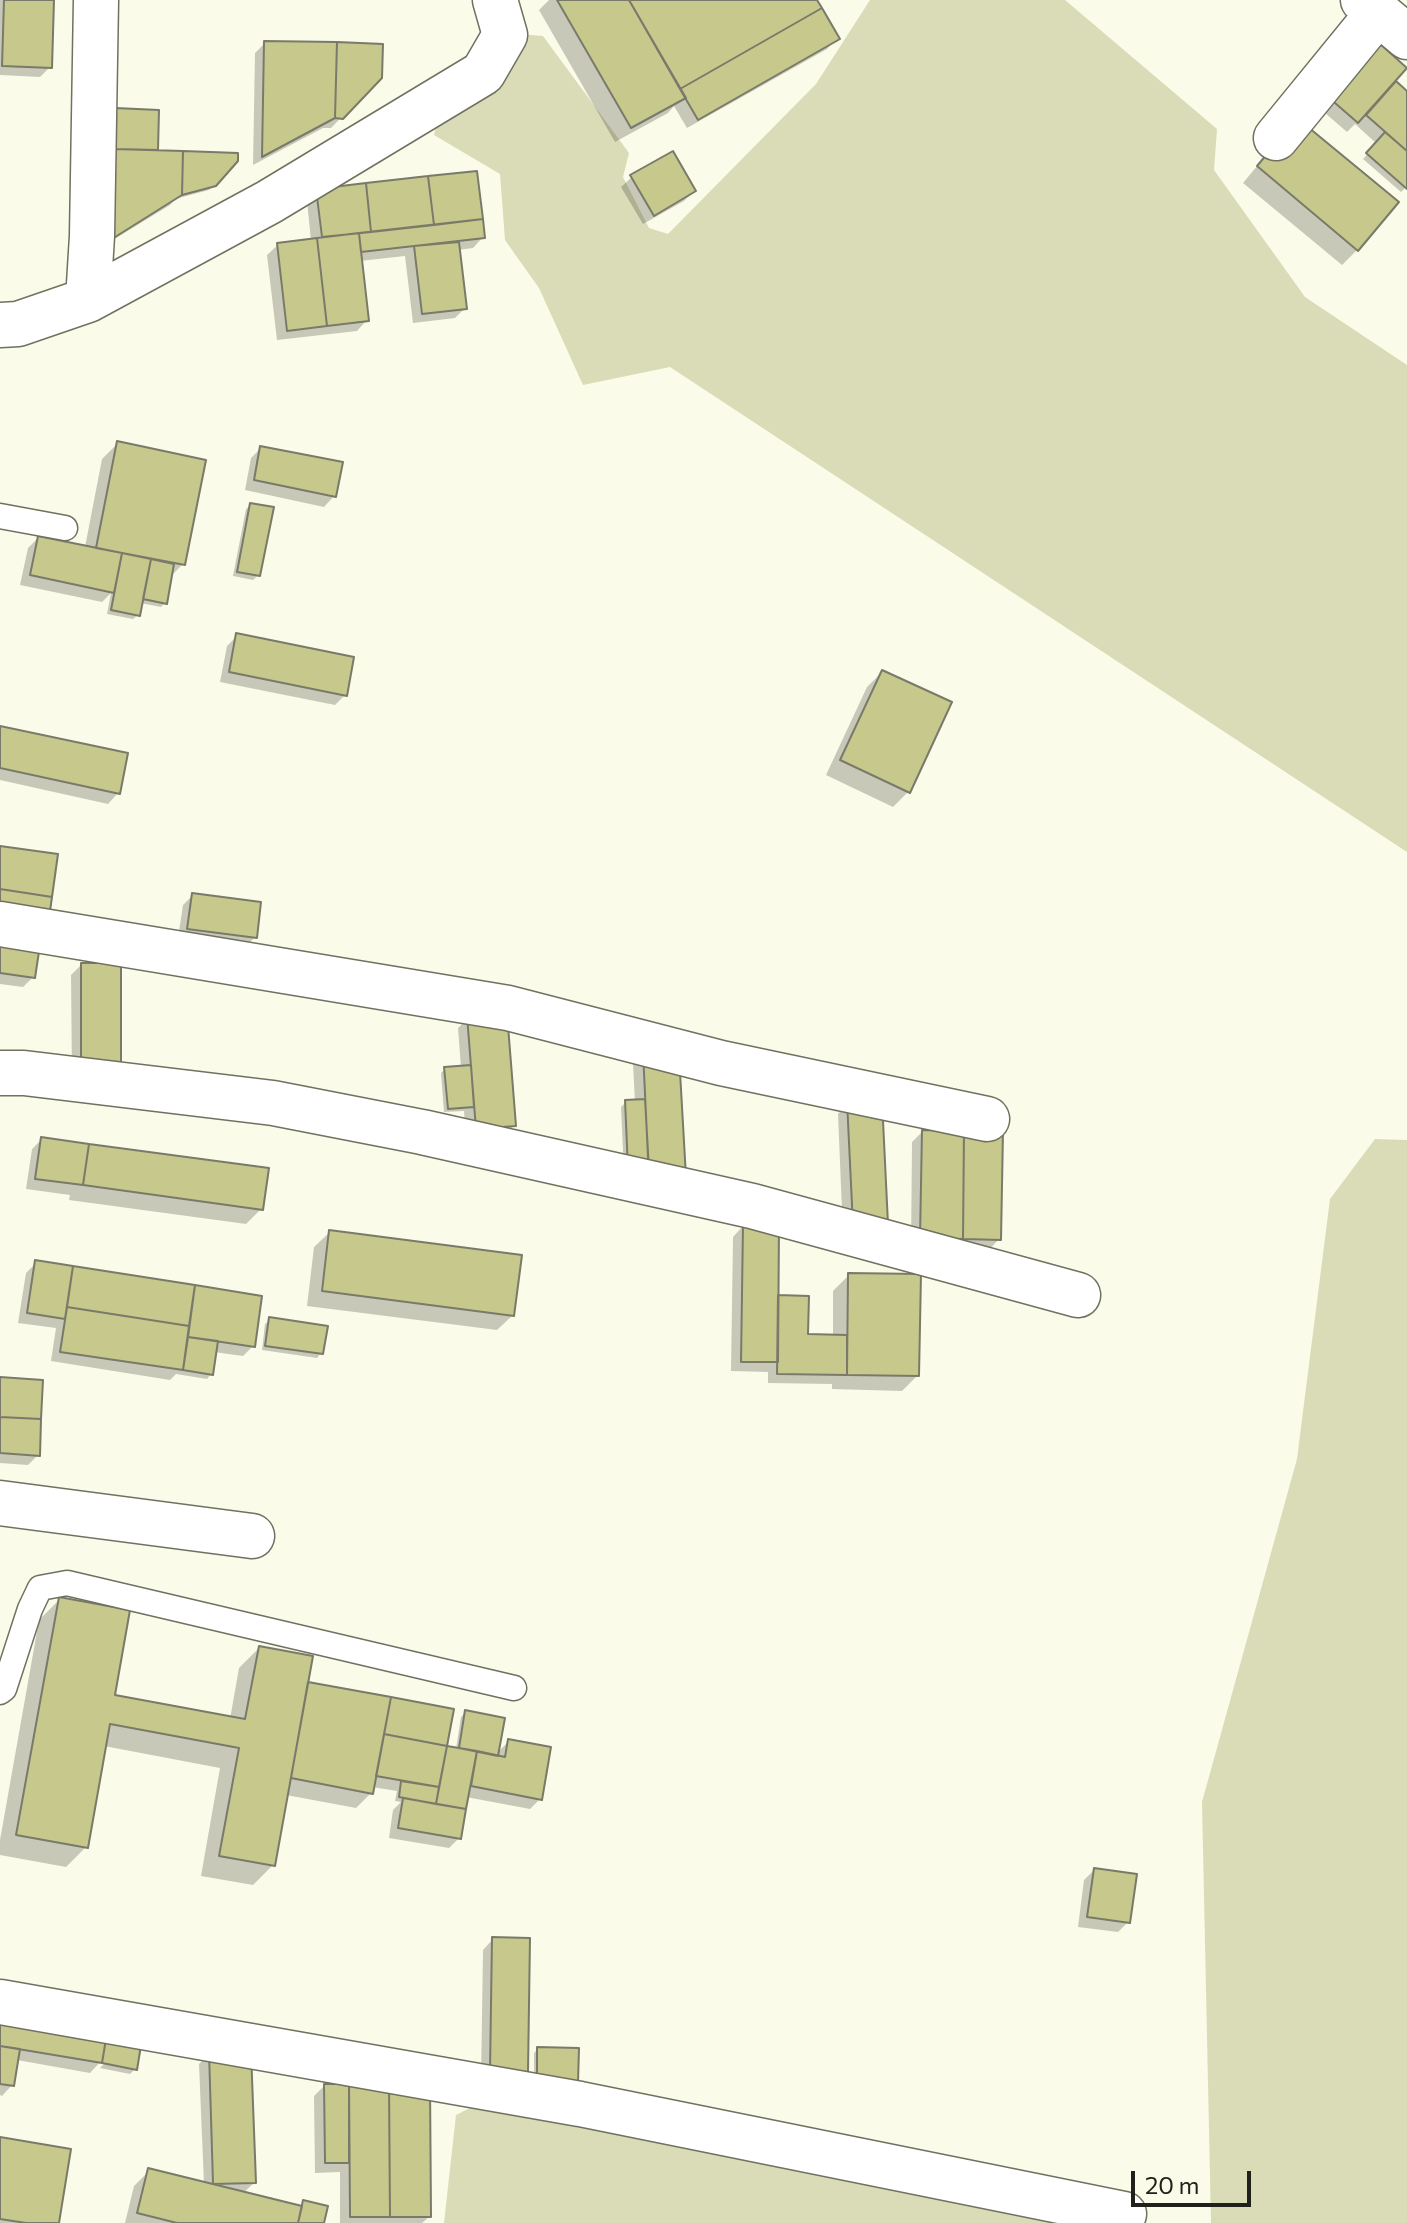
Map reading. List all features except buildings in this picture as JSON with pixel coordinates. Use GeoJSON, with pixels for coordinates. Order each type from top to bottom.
{"type":"FeatureCollection","features":[{"type":"Feature","properties":{"kind":"street"},"geometry":{"type":"LineString","coordinates":[[88,300],[96,0]]}},
{"type":"Feature","properties":{"kind":"street"},"geometry":{"type":"LineString","coordinates":[[0,325],[18,324],[88,300],[269,202],[483,73],[505,35],[495,0]]}},
{"type":"Feature","properties":{"kind":"street"},"geometry":{"type":"LineString","coordinates":[[1276,138],[1382,17]]}},
{"type":"Feature","properties":{"kind":"street"},"geometry":{"type":"LineString","coordinates":[[0,924],[508,1008],[721,1063],[987,1119]]}},
{"type":"Feature","properties":{"kind":"street"},"geometry":{"type":"LineString","coordinates":[[0,1073],[24,1073],[273,1103],[422,1132],[752,1206],[1078,1295]]}},
{"type":"Feature","properties":{"kind":"street"},"geometry":{"type":"LineString","coordinates":[[0,1503],[252,1536]]}},
{"type":"Feature","properties":{"kind":"street"},"geometry":{"type":"LineString","coordinates":[[0,2002],[580,2104],[1124,2214]]}},
{"type":"Feature","properties":{"kind":"lane"},"geometry":{"type":"LineString","coordinates":[[0,516],[65,528]]}},
{"type":"Feature","properties":{"kind":"lane"},"geometry":{"type":"LineString","coordinates":[[0,1692],[4,1689],[40,1588],[67,1583],[514,1688]]}},
{"type":"Feature","properties":{"kind":"green space"},"geometry":{"type":"Polygon","coordinates":[[[870,0],[1065,0],[1217,129],[1214,170],[1305,297],[1407,365],[1407,852],[670,367],[583,385],[539,288],[505,240],[500,174],[434,135],[438,118],[518,34],[543,36],[629,153],[623,177],[649,228],[668,234],[816,84],[870,0]]]}},
{"type":"Feature","properties":{"kind":"green space"},"geometry":{"type":"Polygon","coordinates":[[[1375,1139],[1407,1140],[1407,2223],[1211,2223],[1202,1802],[1297,1459],[1330,1199],[1375,1139]]]}},
{"type":"Feature","properties":{"kind":"green space"},"geometry":{"type":"Polygon","coordinates":[[[480,2103],[1115,2223],[444,2223],[456,2115],[480,2103]]]}}]}
